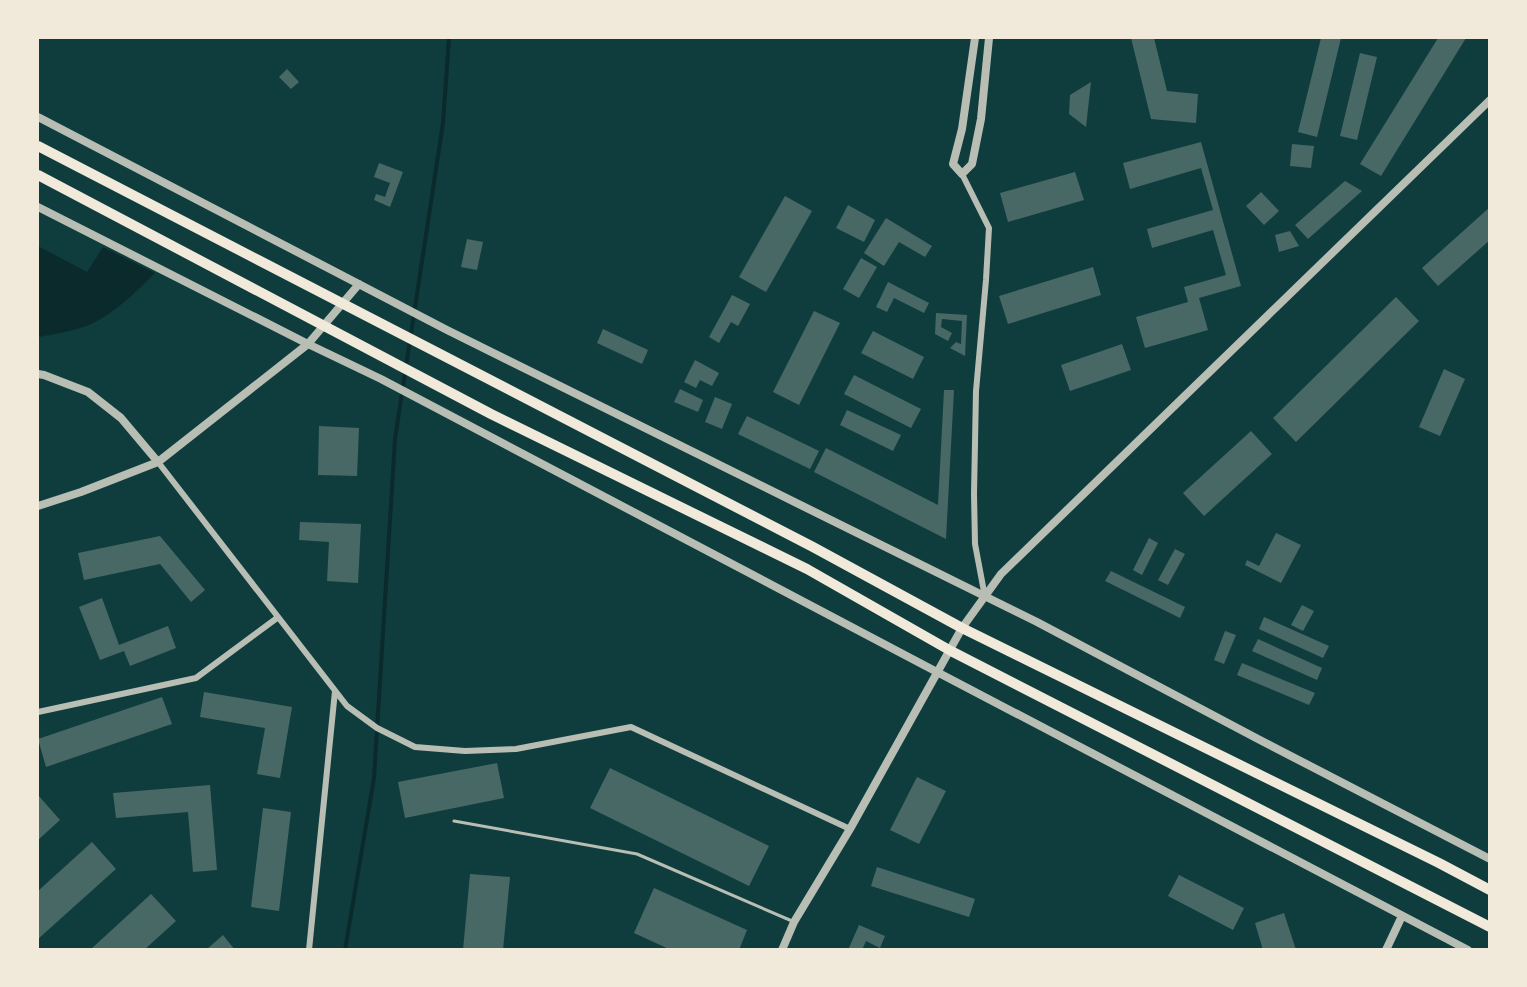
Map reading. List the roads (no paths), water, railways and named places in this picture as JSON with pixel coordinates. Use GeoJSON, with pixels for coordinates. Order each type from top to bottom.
{"type":"FeatureCollection","features":[{"type":"Feature","properties":{"kind":"highway"},"geometry":{"type":"LineString","coordinates":[[38,146],[813,547],[962,628],[1490,890]]}},
{"type":"Feature","properties":{"kind":"highway"},"geometry":{"type":"LineString","coordinates":[[38,175],[491,414],[807,568],[951,651],[1490,927]]}},
{"type":"Feature","properties":{"kind":"street"},"geometry":{"type":"LineString","coordinates":[[975,38],[962,129],[953,164],[962,174],[989,228],[975,391],[975,544],[985,597]]}},
{"type":"Feature","properties":{"kind":"street"},"geometry":{"type":"LineString","coordinates":[[962,174],[972,164],[979,130],[989,38]]}},
{"type":"Feature","properties":{"kind":"street"},"geometry":{"type":"LineString","coordinates":[[782,950],[794,922],[850,829],[962,628],[1001,574],[1490,100]]}},
{"type":"Feature","properties":{"kind":"street"},"geometry":{"type":"LineString","coordinates":[[38,117],[447,330],[1037,622],[1490,859]]}},
{"type":"Feature","properties":{"kind":"street"},"geometry":{"type":"LineString","coordinates":[[38,207],[381,379],[1468,950]]}},
{"type":"Feature","properties":{"kind":"street"},"geometry":{"type":"LineString","coordinates":[[38,506],[158,462],[308,344],[359,284]]}},
{"type":"Feature","properties":{"kind":"street"},"geometry":{"type":"LineString","coordinates":[[38,374],[88,392],[121,418],[158,462],[347,706],[377,728],[415,747],[465,751],[516,749],[631,726],[850,829]]}},
{"type":"Feature","properties":{"kind":"street"},"geometry":{"type":"LineString","coordinates":[[38,712],[196,678],[277,618]]}},
{"type":"Feature","properties":{"kind":"street"},"geometry":{"type":"LineString","coordinates":[[309,950],[335,691]]}},
{"type":"Feature","properties":{"kind":"street"},"geometry":{"type":"LineString","coordinates":[[1386,950],[1402,916]]}},
{"type":"Feature","properties":{"kind":"lane"},"geometry":{"type":"LineString","coordinates":[[454,821],[637,854],[794,922]]}},
{"type":"Feature","properties":{"kind":"water"},"geometry":{"type":"Polygon","coordinates":[[[38,246],[87,272],[103,247],[155,273],[135,293],[97,321],[76,329],[38,337],[38,246]]]}},
{"type":"Feature","properties":{"kind":"waterway"},"geometry":{"type":"LineString","coordinates":[[345,950],[374,778],[395,439],[443,123],[449,38]]}}]}
